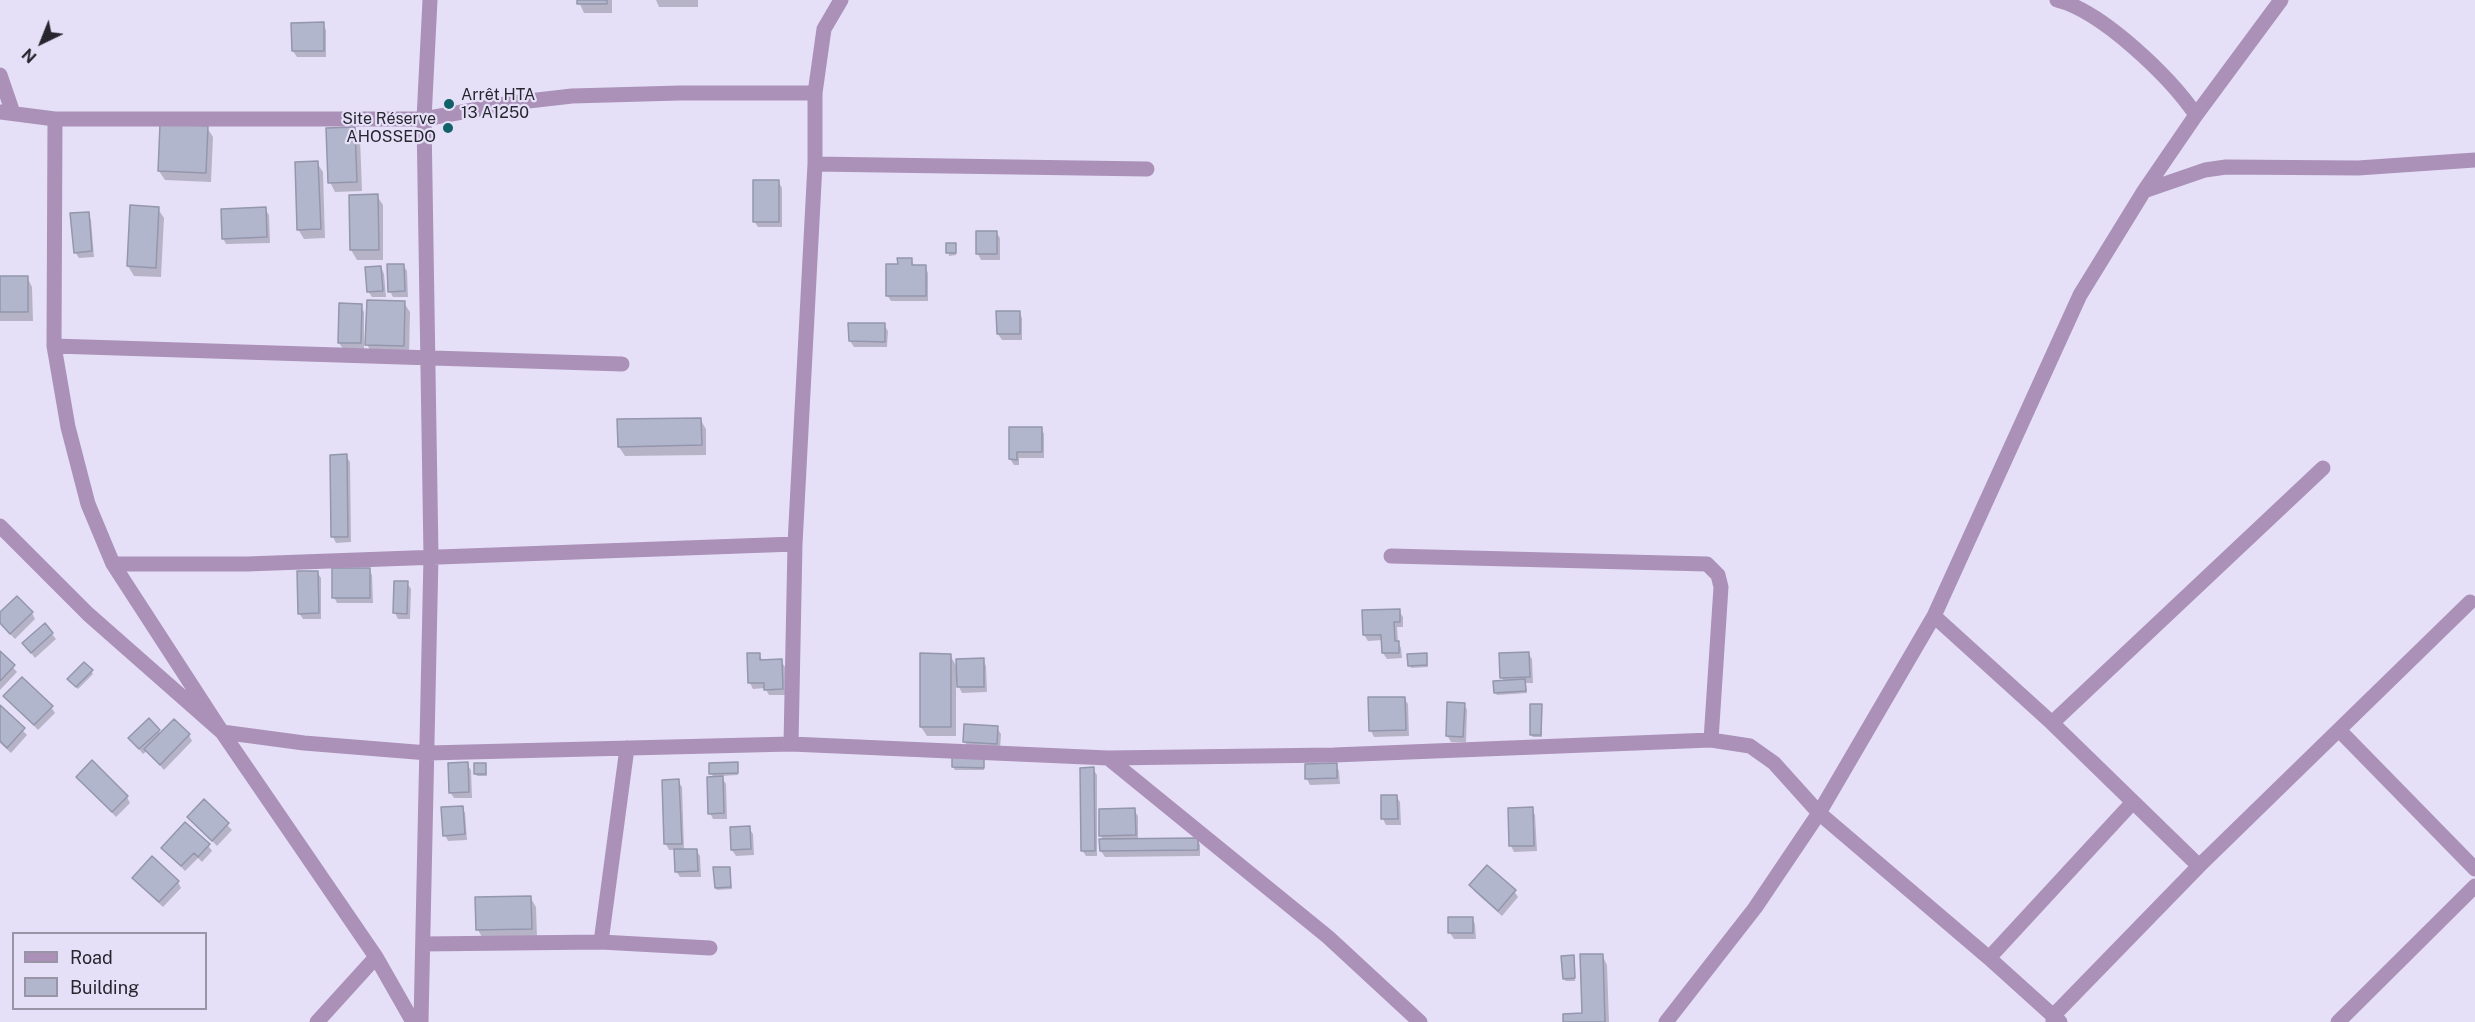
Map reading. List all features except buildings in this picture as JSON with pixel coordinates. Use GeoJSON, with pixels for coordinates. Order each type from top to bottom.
{"type":"FeatureCollection","features":[{"type":"Feature","properties":{"kind":"street"},"geometry":{"type":"LineString","coordinates":[[421,1022],[431,556],[424,119],[430,0]]}},
{"type":"Feature","properties":{"kind":"street"},"geometry":{"type":"LineString","coordinates":[[791,744],[795,544],[815,164],[815,93],[824,30],[841,0]]}},
{"type":"Feature","properties":{"kind":"street"},"geometry":{"type":"LineString","coordinates":[[2057,0],[2089,14],[2117,34],[2166,78],[2196,115]]}},
{"type":"Feature","properties":{"kind":"street"},"geometry":{"type":"LineString","coordinates":[[1666,1022],[1755,908],[1819,813],[1934,616],[2080,295],[2144,191],[2196,115],[2281,0]]}},
{"type":"Feature","properties":{"kind":"street"},"geometry":{"type":"LineString","coordinates":[[0,75],[7,112],[55,119],[424,119],[511,103],[572,96],[815,93]]}},
{"type":"Feature","properties":{"kind":"street"},"geometry":{"type":"LineString","coordinates":[[55,119],[54,346],[68,427],[88,504],[113,564],[222,732],[376,957],[412,1022]]}},
{"type":"Feature","properties":{"kind":"street"},"geometry":{"type":"LineString","coordinates":[[2144,191],[2205,170],[2226,167],[2358,168],[2475,160]]}},
{"type":"Feature","properties":{"kind":"street"},"geometry":{"type":"LineString","coordinates":[[815,164],[1147,169]]}},
{"type":"Feature","properties":{"kind":"street"},"geometry":{"type":"LineString","coordinates":[[54,346],[622,364]]}},
{"type":"Feature","properties":{"kind":"street"},"geometry":{"type":"LineString","coordinates":[[2052,723],[2323,468]]}},
{"type":"Feature","properties":{"kind":"street"},"geometry":{"type":"LineString","coordinates":[[0,526],[88,614],[222,732],[304,743],[428,753],[791,744],[1108,758],[1334,756],[1711,740],[1750,746],[1774,763],[1819,813],[1989,958],[2055,1020],[2199,866],[2470,603]]}},
{"type":"Feature","properties":{"kind":"street"},"geometry":{"type":"LineString","coordinates":[[113,564],[247,564],[795,544]]}},
{"type":"Feature","properties":{"kind":"street"},"geometry":{"type":"LineString","coordinates":[[1391,556],[1707,564],[1718,575],[1721,587],[1711,740]]}},
{"type":"Feature","properties":{"kind":"street"},"geometry":{"type":"LineString","coordinates":[[1934,616],[2052,723],[2199,866]]}},
{"type":"Feature","properties":{"kind":"street"},"geometry":{"type":"LineString","coordinates":[[2339,730],[2475,869]]}},
{"type":"Feature","properties":{"kind":"street"},"geometry":{"type":"LineString","coordinates":[[601,942],[627,748]]}},
{"type":"Feature","properties":{"kind":"street"},"geometry":{"type":"LineString","coordinates":[[1108,758],[1328,938],[1420,1022]]}},
{"type":"Feature","properties":{"kind":"street"},"geometry":{"type":"LineString","coordinates":[[1989,958],[2133,802]]}},
{"type":"Feature","properties":{"kind":"street"},"geometry":{"type":"LineString","coordinates":[[2338,1022],[2475,886]]}},
{"type":"Feature","properties":{"kind":"street"},"geometry":{"type":"LineString","coordinates":[[423,944],[601,942],[710,948]]}},
{"type":"Feature","properties":{"kind":"street"},"geometry":{"type":"LineString","coordinates":[[317,1022],[376,957]]}},
{"type":"Feature","properties":{"kind":"place","name":"Arrêt HTA 13 A1250"},"geometry":{"type":"Point","coordinates":[449,104]}},
{"type":"Feature","properties":{"kind":"place","name":"Site Réserve AHOSSEDO"},"geometry":{"type":"Point","coordinates":[448,128]}}]}
